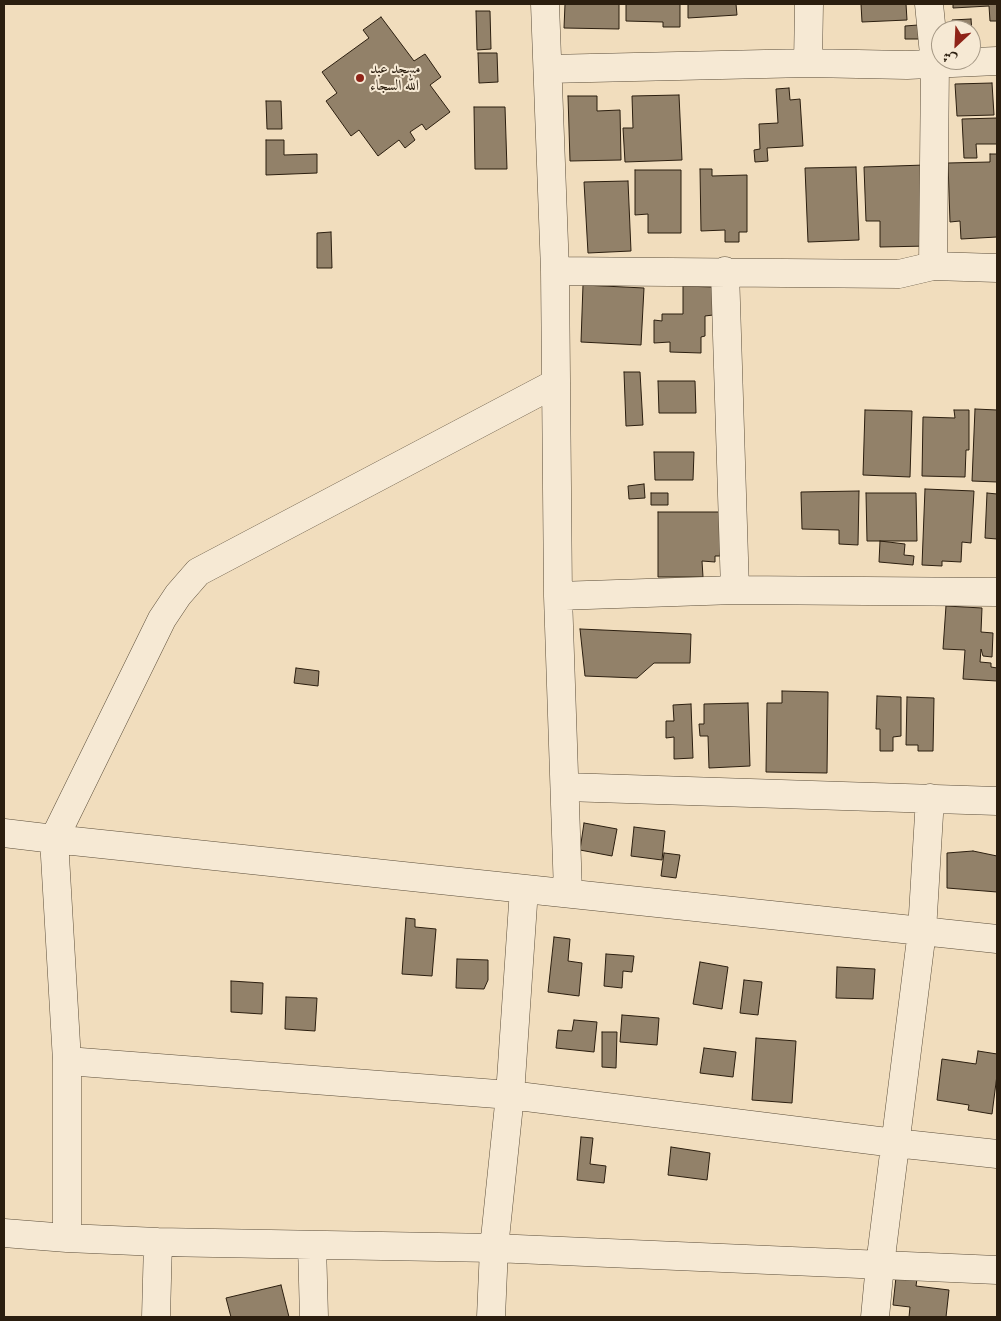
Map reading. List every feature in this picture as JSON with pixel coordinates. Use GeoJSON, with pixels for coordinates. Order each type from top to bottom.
{"type":"FeatureCollection","features":[{"type":"Feature","properties":{"kind":"street"},"geometry":{"type":"LineString","coordinates":[[545,4],[555,270],[558,596],[568,894]]}},
{"type":"Feature","properties":{"kind":"street"},"geometry":{"type":"LineString","coordinates":[[808,63],[809,4]]}},
{"type":"Feature","properties":{"kind":"street"},"geometry":{"type":"LineString","coordinates":[[929,4],[931,24]]}},
{"type":"Feature","properties":{"kind":"street"},"geometry":{"type":"LineString","coordinates":[[981,61],[997,60]]}},
{"type":"Feature","properties":{"kind":"street"},"geometry":{"type":"LineString","coordinates":[[548,69],[808,63],[931,64]]}},
{"type":"Feature","properties":{"kind":"street"},"geometry":{"type":"LineString","coordinates":[[934,266],[935,70]]}},
{"type":"Feature","properties":{"kind":"street"},"geometry":{"type":"LineString","coordinates":[[555,270],[899,274],[934,266],[997,268]]}},
{"type":"Feature","properties":{"kind":"street"},"geometry":{"type":"LineString","coordinates":[[725,271],[734,590]]}},
{"type":"Feature","properties":{"kind":"street"},"geometry":{"type":"LineString","coordinates":[[67,1238],[68,1060],[54,839],[162,619],[178,595],[198,572],[556,383]]}},
{"type":"Feature","properties":{"kind":"street"},"geometry":{"type":"LineString","coordinates":[[558,596],[734,590],[997,592]]}},
{"type":"Feature","properties":{"kind":"street"},"geometry":{"type":"LineString","coordinates":[[565,788],[997,801]]}},
{"type":"Feature","properties":{"kind":"street"},"geometry":{"type":"LineString","coordinates":[[876,1317],[880,1265],[922,930],[930,798]]}},
{"type":"Feature","properties":{"kind":"street"},"geometry":{"type":"LineString","coordinates":[[4,832],[54,839],[997,939]]}},
{"type":"Feature","properties":{"kind":"street"},"geometry":{"type":"LineString","coordinates":[[491,1317],[494,1248],[510,1095],[524,889]]}},
{"type":"Feature","properties":{"kind":"street"},"geometry":{"type":"LineString","coordinates":[[68,1060],[510,1095],[997,1154]]}},
{"type":"Feature","properties":{"kind":"street"},"geometry":{"type":"LineString","coordinates":[[4,1233],[158,1242],[494,1248],[997,1270]]}},
{"type":"Feature","properties":{"kind":"street"},"geometry":{"type":"LineString","coordinates":[[156,1317],[158,1242]]}},
{"type":"Feature","properties":{"kind":"street"},"geometry":{"type":"LineString","coordinates":[[312,1245],[314,1317]]}},
{"type":"Feature","properties":{"kind":"building"},"geometry":{"type":"Polygon","coordinates":[[[565,4],[619,4],[619,29],[564,28],[565,4]]]}},
{"type":"Feature","properties":{"kind":"building"},"geometry":{"type":"Polygon","coordinates":[[[626,4],[680,4],[680,27],[663,27],[663,22],[626,21],[626,4]]]}},
{"type":"Feature","properties":{"kind":"building"},"geometry":{"type":"Polygon","coordinates":[[[688,4],[736,4],[737,15],[688,18],[688,4]]]}},
{"type":"Feature","properties":{"kind":"building"},"geometry":{"type":"Polygon","coordinates":[[[861,4],[906,4],[907,20],[862,22],[861,4]]]}},
{"type":"Feature","properties":{"kind":"building"},"geometry":{"type":"Polygon","coordinates":[[[953,4],[997,4],[997,21],[990,21],[989,6],[953,8],[953,4]]]}},
{"type":"Feature","properties":{"kind":"building"},"geometry":{"type":"Polygon","coordinates":[[[476,11],[490,11],[491,49],[477,50],[476,11]]]}},
{"type":"Feature","properties":{"kind":"building"},"geometry":{"type":"Polygon","coordinates":[[[381,17],[414,61],[425,54],[441,77],[430,85],[450,112],[426,130],[422,124],[410,132],[415,140],[405,148],[399,140],[378,156],[359,130],[351,136],[326,101],[337,93],[322,72],[369,38],[363,30],[381,17]]]}},
{"type":"Feature","properties":{"kind":"building"},"geometry":{"type":"Polygon","coordinates":[[[918,25],[919,39],[905,39],[905,26],[918,25]]]}},
{"type":"Feature","properties":{"kind":"building"},"geometry":{"type":"Polygon","coordinates":[[[478,53],[497,53],[498,82],[479,83],[478,53]]]}},
{"type":"Feature","properties":{"kind":"building"},"geometry":{"type":"Polygon","coordinates":[[[992,83],[994,115],[957,116],[955,84],[992,83]]]}},
{"type":"Feature","properties":{"kind":"building"},"geometry":{"type":"Polygon","coordinates":[[[789,88],[790,100],[800,99],[803,146],[767,148],[768,161],[755,162],[754,150],[760,149],[759,124],[778,123],[776,89],[789,88]]]}},
{"type":"Feature","properties":{"kind":"building"},"geometry":{"type":"Polygon","coordinates":[[[679,95],[682,160],[625,162],[623,128],[633,128],[632,96],[679,95]]]}},
{"type":"Feature","properties":{"kind":"building"},"geometry":{"type":"Polygon","coordinates":[[[568,96],[597,96],[597,111],[620,110],[621,160],[570,161],[568,96]]]}},
{"type":"Feature","properties":{"kind":"building"},"geometry":{"type":"Polygon","coordinates":[[[266,101],[281,101],[282,129],[267,129],[266,101]]]}},
{"type":"Feature","properties":{"kind":"building"},"geometry":{"type":"Polygon","coordinates":[[[474,107],[505,107],[507,169],[475,169],[474,107]]]}},
{"type":"Feature","properties":{"kind":"building"},"geometry":{"type":"Polygon","coordinates":[[[997,118],[997,144],[976,144],[977,158],[964,158],[962,119],[997,118]]]}},
{"type":"Feature","properties":{"kind":"building"},"geometry":{"type":"Polygon","coordinates":[[[266,140],[284,140],[284,155],[317,154],[317,173],[266,175],[266,140]]]}},
{"type":"Feature","properties":{"kind":"building"},"geometry":{"type":"Polygon","coordinates":[[[990,154],[997,154],[997,237],[961,239],[960,221],[950,222],[948,163],[990,162],[990,154]]]}},
{"type":"Feature","properties":{"kind":"building"},"geometry":{"type":"Polygon","coordinates":[[[925,165],[928,246],[880,247],[880,221],[866,221],[864,167],[925,165]]]}},
{"type":"Feature","properties":{"kind":"building"},"geometry":{"type":"Polygon","coordinates":[[[856,167],[859,240],[808,242],[805,168],[856,167]]]}},
{"type":"Feature","properties":{"kind":"building"},"geometry":{"type":"Polygon","coordinates":[[[700,169],[712,169],[712,176],[747,175],[747,232],[739,232],[739,242],[725,242],[725,230],[701,231],[700,169]]]}},
{"type":"Feature","properties":{"kind":"building"},"geometry":{"type":"Polygon","coordinates":[[[635,170],[681,170],[681,233],[648,233],[648,214],[635,215],[635,170]]]}},
{"type":"Feature","properties":{"kind":"building"},"geometry":{"type":"Polygon","coordinates":[[[628,181],[631,251],[588,253],[584,182],[628,181]]]}},
{"type":"Feature","properties":{"kind":"building"},"geometry":{"type":"Polygon","coordinates":[[[331,232],[332,268],[317,268],[317,233],[331,232]]]}},
{"type":"Feature","properties":{"kind":"building"},"geometry":{"type":"Polygon","coordinates":[[[583,285],[644,288],[641,345],[581,342],[583,285]]]}},
{"type":"Feature","properties":{"kind":"building"},"geometry":{"type":"Polygon","coordinates":[[[683,286],[713,287],[713,315],[705,316],[705,336],[701,337],[701,353],[670,352],[670,342],[654,343],[654,320],[662,321],[662,314],[683,314],[683,286]]]}},
{"type":"Feature","properties":{"kind":"building"},"geometry":{"type":"Polygon","coordinates":[[[624,372],[640,372],[643,425],[626,426],[624,372]]]}},
{"type":"Feature","properties":{"kind":"building"},"geometry":{"type":"Polygon","coordinates":[[[658,381],[695,381],[696,413],[659,413],[658,381]]]}},
{"type":"Feature","properties":{"kind":"building"},"geometry":{"type":"Polygon","coordinates":[[[975,409],[997,410],[997,482],[972,481],[975,409]]]}},
{"type":"Feature","properties":{"kind":"building"},"geometry":{"type":"Polygon","coordinates":[[[865,410],[912,411],[910,477],[863,475],[865,410]]]}},
{"type":"Feature","properties":{"kind":"building"},"geometry":{"type":"Polygon","coordinates":[[[954,410],[969,410],[969,450],[966,450],[965,477],[922,476],[923,417],[955,418],[954,410]]]}},
{"type":"Feature","properties":{"kind":"building"},"geometry":{"type":"Polygon","coordinates":[[[654,452],[694,452],[693,480],[655,480],[654,452]]]}},
{"type":"Feature","properties":{"kind":"building"},"geometry":{"type":"Polygon","coordinates":[[[644,484],[645,498],[629,499],[628,486],[644,484]]]}},
{"type":"Feature","properties":{"kind":"building"},"geometry":{"type":"Polygon","coordinates":[[[925,489],[974,491],[971,543],[962,542],[961,562],[942,561],[942,566],[922,565],[925,489]]]}},
{"type":"Feature","properties":{"kind":"building"},"geometry":{"type":"Polygon","coordinates":[[[859,491],[858,545],[839,544],[839,530],[802,529],[801,492],[859,491]]]}},
{"type":"Feature","properties":{"kind":"building"},"geometry":{"type":"Polygon","coordinates":[[[651,493],[668,493],[668,505],[651,505],[651,493]]]}},
{"type":"Feature","properties":{"kind":"building"},"geometry":{"type":"Polygon","coordinates":[[[866,493],[916,493],[917,541],[867,541],[866,493]]]}},
{"type":"Feature","properties":{"kind":"building"},"geometry":{"type":"Polygon","coordinates":[[[987,493],[997,494],[997,539],[985,538],[987,493]]]}},
{"type":"Feature","properties":{"kind":"building"},"geometry":{"type":"Polygon","coordinates":[[[658,512],[725,512],[720,556],[715,556],[715,562],[702,561],[703,577],[658,577],[658,512]]]}},
{"type":"Feature","properties":{"kind":"building"},"geometry":{"type":"Polygon","coordinates":[[[880,541],[905,544],[904,555],[914,556],[913,565],[879,562],[880,541]]]}},
{"type":"Feature","properties":{"kind":"building"},"geometry":{"type":"Polygon","coordinates":[[[946,606],[982,608],[981,632],[993,633],[992,657],[983,656],[981,649],[980,662],[991,663],[991,667],[997,668],[997,681],[963,679],[965,650],[943,649],[946,606]]]}},
{"type":"Feature","properties":{"kind":"building"},"geometry":{"type":"Polygon","coordinates":[[[580,629],[691,634],[690,663],[654,663],[637,678],[585,676],[580,629]]]}},
{"type":"Feature","properties":{"kind":"building"},"geometry":{"type":"Polygon","coordinates":[[[296,668],[319,671],[318,686],[294,683],[296,668]]]}},
{"type":"Feature","properties":{"kind":"building"},"geometry":{"type":"Polygon","coordinates":[[[782,691],[828,692],[827,773],[766,772],[767,703],[782,703],[782,691]]]}},
{"type":"Feature","properties":{"kind":"building"},"geometry":{"type":"Polygon","coordinates":[[[877,696],[901,697],[901,736],[893,737],[893,751],[880,751],[880,729],[876,729],[877,696]]]}},
{"type":"Feature","properties":{"kind":"building"},"geometry":{"type":"Polygon","coordinates":[[[907,697],[934,698],[933,751],[918,751],[918,745],[906,745],[907,697]]]}},
{"type":"Feature","properties":{"kind":"building"},"geometry":{"type":"Polygon","coordinates":[[[748,703],[750,766],[709,768],[708,736],[700,736],[699,724],[704,724],[704,704],[748,703]]]}},
{"type":"Feature","properties":{"kind":"building"},"geometry":{"type":"Polygon","coordinates":[[[691,704],[693,758],[674,759],[674,737],[666,738],[666,721],[674,721],[673,705],[691,704]]]}},
{"type":"Feature","properties":{"kind":"building"},"geometry":{"type":"Polygon","coordinates":[[[584,823],[617,829],[612,856],[580,850],[584,823]]]}},
{"type":"Feature","properties":{"kind":"building"},"geometry":{"type":"Polygon","coordinates":[[[634,827],[665,831],[662,860],[631,856],[634,827]]]}},
{"type":"Feature","properties":{"kind":"building"},"geometry":{"type":"Polygon","coordinates":[[[973,851],[997,856],[997,892],[947,888],[947,853],[973,851]]]}},
{"type":"Feature","properties":{"kind":"building"},"geometry":{"type":"Polygon","coordinates":[[[664,853],[680,855],[676,878],[661,876],[664,853]]]}},
{"type":"Feature","properties":{"kind":"building"},"geometry":{"type":"Polygon","coordinates":[[[406,918],[415,919],[415,927],[436,929],[432,976],[402,974],[406,918]]]}},
{"type":"Feature","properties":{"kind":"building"},"geometry":{"type":"Polygon","coordinates":[[[554,937],[570,939],[568,961],[582,963],[579,996],[548,992],[554,937]]]}},
{"type":"Feature","properties":{"kind":"building"},"geometry":{"type":"Polygon","coordinates":[[[606,954],[634,956],[632,972],[623,971],[622,988],[604,986],[606,954]]]}},
{"type":"Feature","properties":{"kind":"building"},"geometry":{"type":"Polygon","coordinates":[[[457,959],[488,960],[488,980],[484,989],[456,988],[457,959]]]}},
{"type":"Feature","properties":{"kind":"building"},"geometry":{"type":"Polygon","coordinates":[[[700,962],[728,967],[722,1009],[693,1004],[700,962]]]}},
{"type":"Feature","properties":{"kind":"building"},"geometry":{"type":"Polygon","coordinates":[[[837,967],[875,969],[873,999],[836,998],[837,967]]]}},
{"type":"Feature","properties":{"kind":"building"},"geometry":{"type":"Polygon","coordinates":[[[744,980],[762,982],[758,1015],[740,1013],[744,980]]]}},
{"type":"Feature","properties":{"kind":"building"},"geometry":{"type":"Polygon","coordinates":[[[231,981],[263,983],[262,1014],[231,1012],[231,981]]]}},
{"type":"Feature","properties":{"kind":"building"},"geometry":{"type":"Polygon","coordinates":[[[286,997],[317,998],[315,1031],[285,1029],[286,997]]]}},
{"type":"Feature","properties":{"kind":"building"},"geometry":{"type":"Polygon","coordinates":[[[622,1015],[659,1018],[657,1045],[620,1042],[622,1015]]]}},
{"type":"Feature","properties":{"kind":"building"},"geometry":{"type":"Polygon","coordinates":[[[574,1020],[597,1022],[594,1052],[556,1048],[558,1030],[572,1031],[574,1020]]]}},
{"type":"Feature","properties":{"kind":"building"},"geometry":{"type":"Polygon","coordinates":[[[602,1032],[617,1032],[616,1068],[602,1067],[602,1032]]]}},
{"type":"Feature","properties":{"kind":"building"},"geometry":{"type":"Polygon","coordinates":[[[756,1038],[796,1041],[792,1103],[752,1100],[756,1038]]]}},
{"type":"Feature","properties":{"kind":"building"},"geometry":{"type":"Polygon","coordinates":[[[704,1048],[736,1052],[733,1077],[700,1073],[704,1048]]]}},
{"type":"Feature","properties":{"kind":"building"},"geometry":{"type":"Polygon","coordinates":[[[978,1051],[997,1054],[997,1075],[992,1114],[968,1110],[969,1105],[937,1100],[942,1059],[976,1064],[978,1051]]]}},
{"type":"Feature","properties":{"kind":"building"},"geometry":{"type":"Polygon","coordinates":[[[581,1137],[593,1138],[590,1164],[606,1166],[604,1183],[577,1180],[581,1137]]]}},
{"type":"Feature","properties":{"kind":"building"},"geometry":{"type":"Polygon","coordinates":[[[671,1147],[710,1153],[707,1180],[668,1175],[671,1147]]]}},
{"type":"Feature","properties":{"kind":"building"},"geometry":{"type":"Polygon","coordinates":[[[896,1277],[917,1279],[916,1286],[949,1290],[946,1317],[909,1317],[910,1307],[893,1305],[896,1277]]]}},
{"type":"Feature","properties":{"kind":"building"},"geometry":{"type":"Polygon","coordinates":[[[281,1285],[289,1317],[231,1317],[226,1298],[281,1285]]]}},
{"type":"Feature","properties":{"kind":"place","name":"مسجد عبد الله السجاء"},"geometry":{"type":"Point","coordinates":[360,78]}}]}
